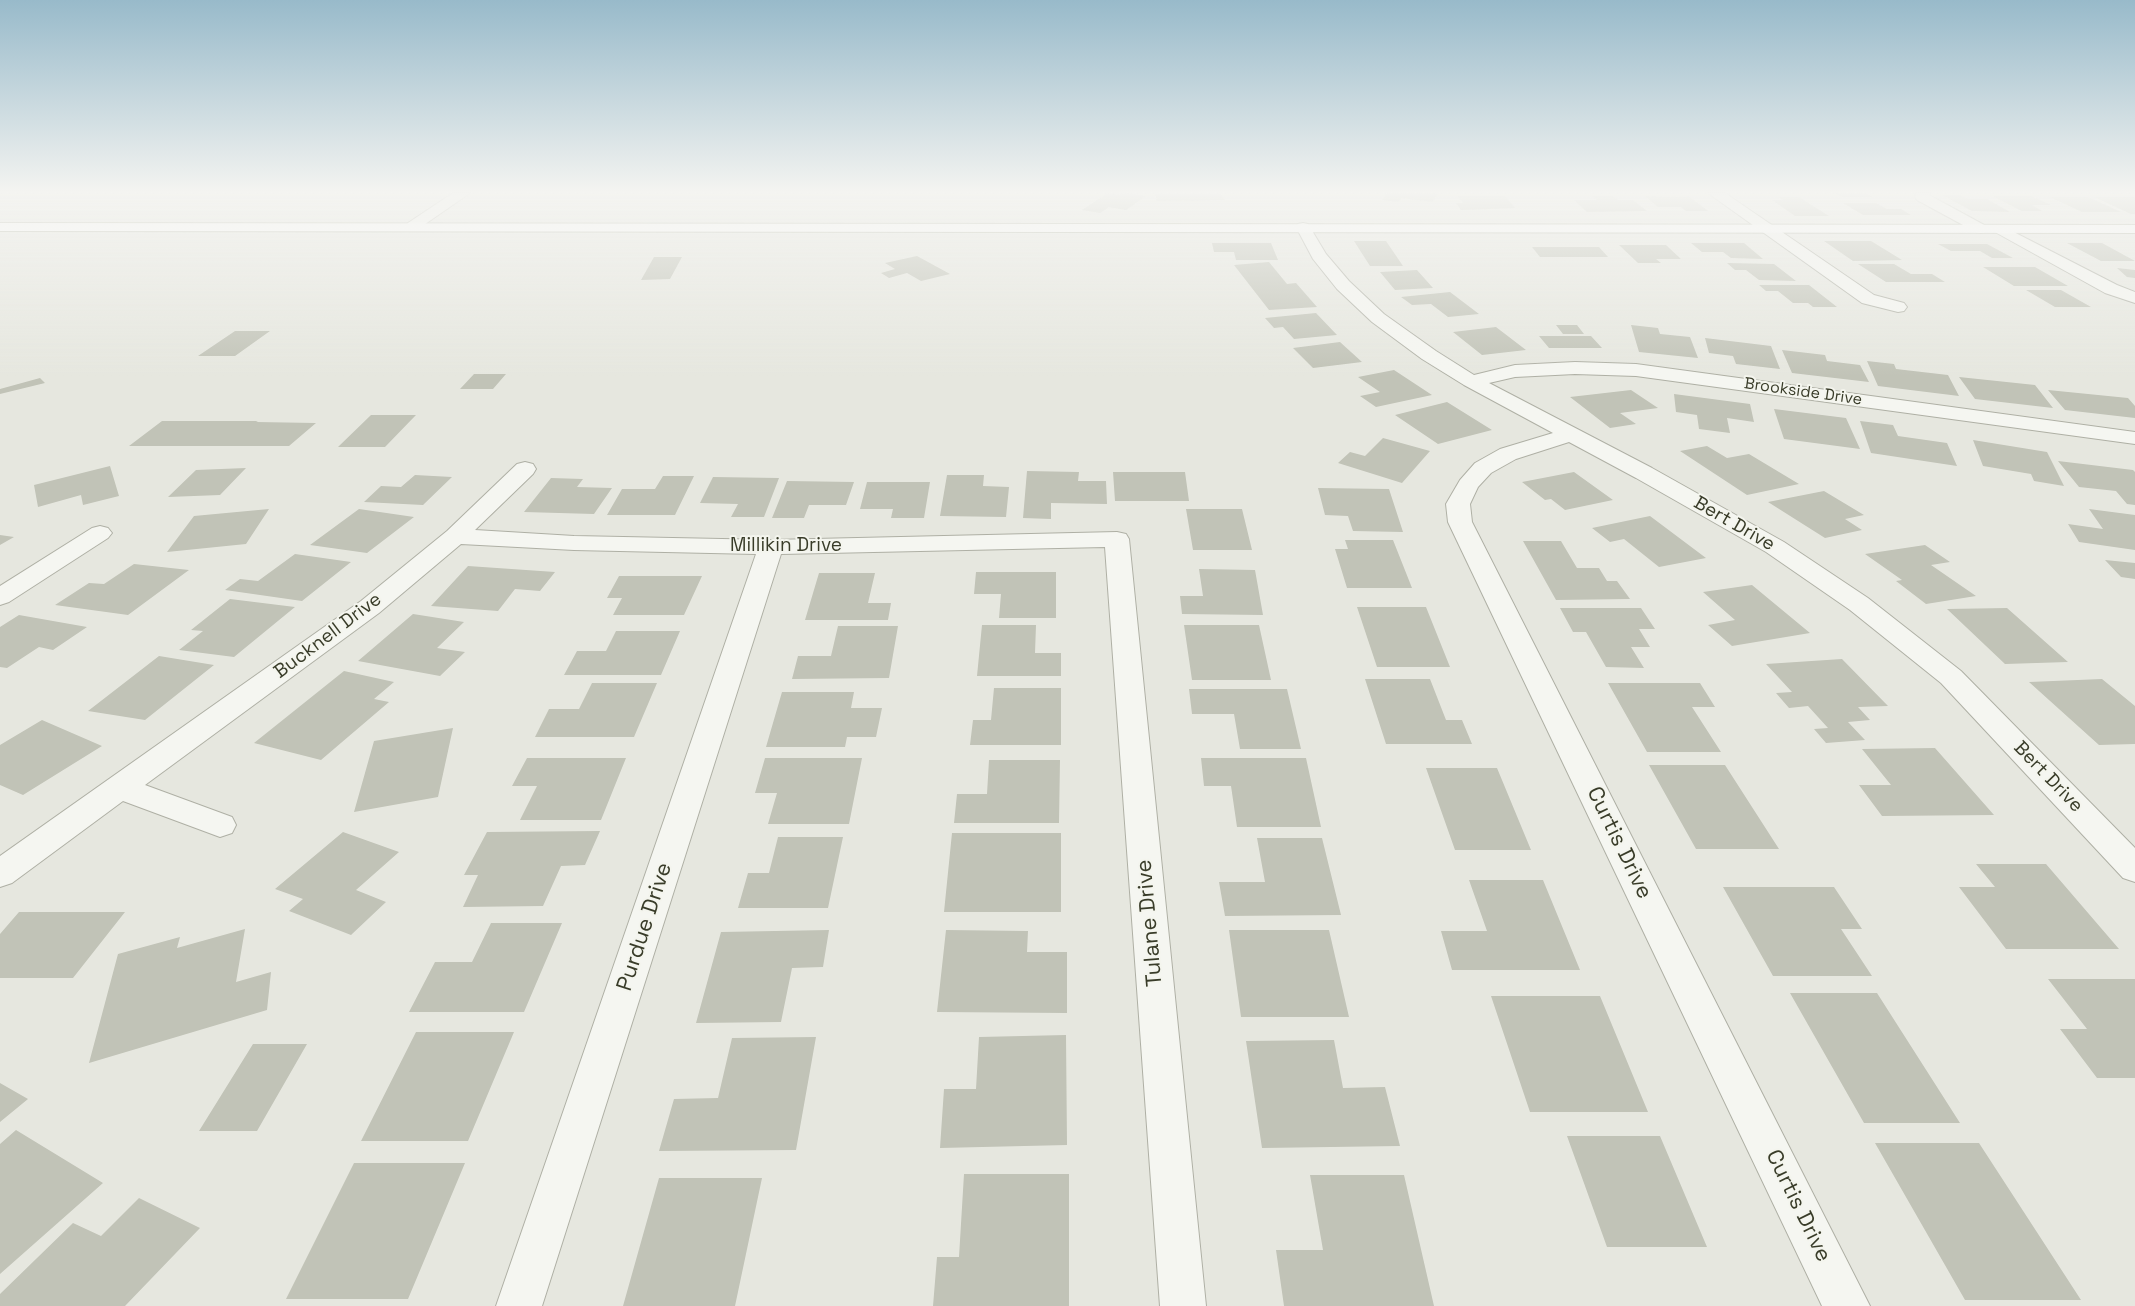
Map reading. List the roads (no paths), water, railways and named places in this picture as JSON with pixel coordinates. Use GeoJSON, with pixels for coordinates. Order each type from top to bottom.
{"type":"FeatureCollection","features":[{"type":"Feature","properties":{"kind":"street","name":"Bert Drive"},"geometry":{"type":"LineString","coordinates":[[1318,254],[1343,285],[1378,318],[1429,355],[1471,381],[1775,547],[1859,604],[1951,677],[2135,869]]}},
{"type":"Feature","properties":{"kind":"street"},"geometry":{"type":"LineString","coordinates":[[1801,254],[1868,299],[1898,307]]}},
{"type":"Feature","properties":{"kind":"street"},"geometry":{"type":"LineString","coordinates":[[2047,254],[2111,289],[2135,298]]}},
{"type":"Feature","properties":{"kind":"street","name":"Brookside Drive"},"geometry":{"type":"LineString","coordinates":[[1471,381],[1515,371],[1576,368],[1636,370],[2135,438]]}},
{"type":"Feature","properties":{"kind":"street","name":"Curtis Drive"},"geometry":{"type":"LineString","coordinates":[[1571,434],[1508,454],[1483,468],[1468,485],[1458,504],[1460,522],[1847,1306]]}},
{"type":"Feature","properties":{"kind":"street","name":"Bucknell Drive"},"geometry":{"type":"LineString","coordinates":[[0,874],[370,607],[454,536],[525,469]]}},
{"type":"Feature","properties":{"kind":"street"},"geometry":{"type":"LineString","coordinates":[[0,597],[51,566],[100,532]]}},
{"type":"Feature","properties":{"kind":"street","name":"Millikin Drive"},"geometry":{"type":"LineString","coordinates":[[454,536],[574,543],[771,547],[1117,539]]}},
{"type":"Feature","properties":{"kind":"street","name":"Tulane Drive"},"geometry":{"type":"LineString","coordinates":[[1117,539],[1183,1306]]}},
{"type":"Feature","properties":{"kind":"street","name":"Purdue Drive"},"geometry":{"type":"LineString","coordinates":[[519,1306],[771,547]]}},
{"type":"Feature","properties":{"kind":"street"},"geometry":{"type":"LineString","coordinates":[[120,788],[220,825]]}}]}
